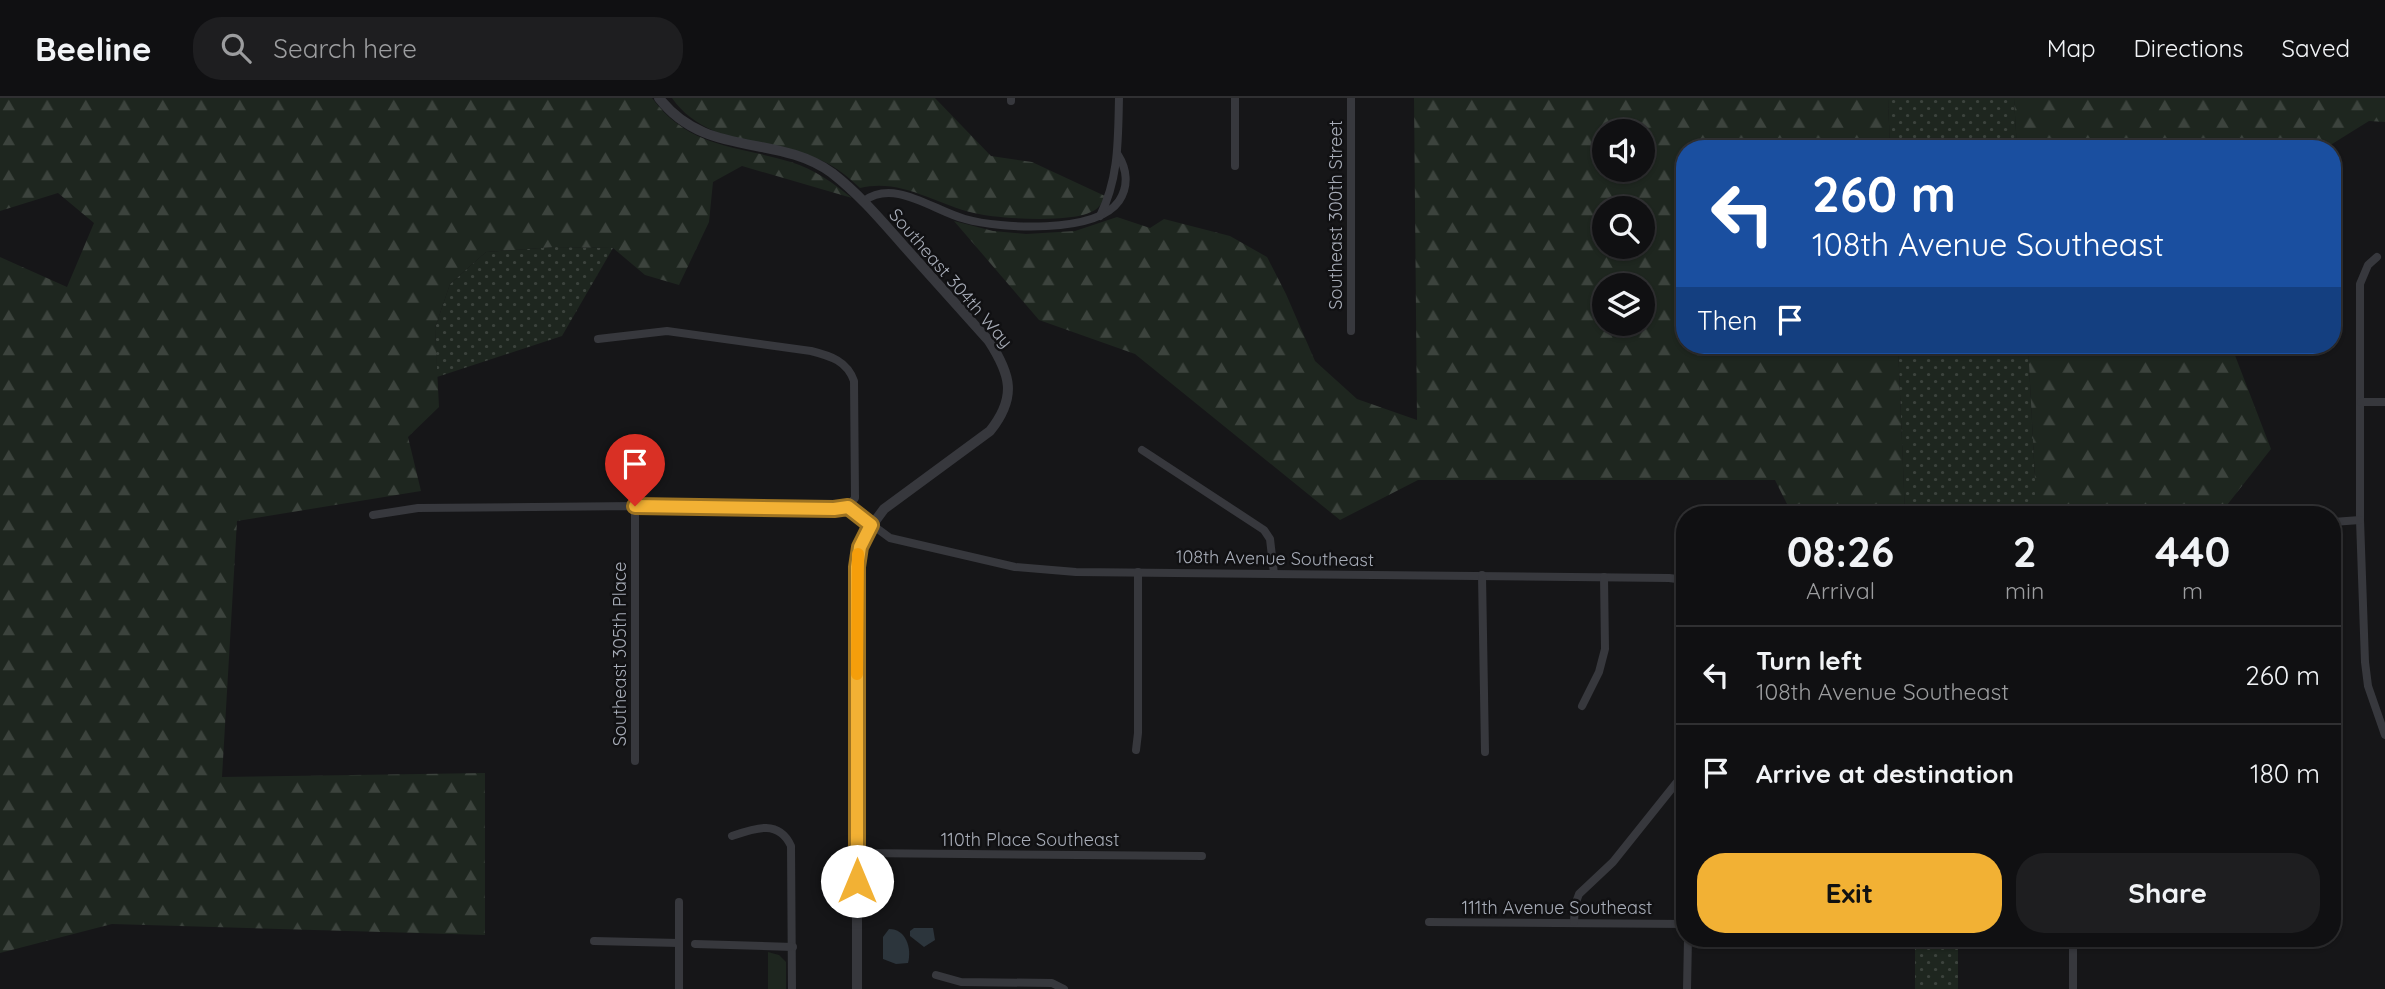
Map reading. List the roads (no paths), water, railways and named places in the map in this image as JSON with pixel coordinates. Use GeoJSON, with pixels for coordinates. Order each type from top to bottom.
{"type":"FeatureCollection","features":[{"type":"Feature","properties":{"kind":"street","name":"Southeast 304th Way"},"geometry":{"type":"LineString","coordinates":[[659,98],[691,127],[731,142],[814,162],[831,173],[864,201],[989,341],[1002,362],[1009,388],[1003,416],[990,431],[884,509],[871,525]]}},
{"type":"Feature","properties":{"kind":"street"},"geometry":{"type":"LineString","coordinates":[[1100,216],[1111,191],[1118,155],[1119,98]]}},
{"type":"Feature","properties":{"kind":"street"},"geometry":{"type":"LineString","coordinates":[[1235,98],[1235,166]]}},
{"type":"Feature","properties":{"kind":"street","name":"Southeast 300th Street"},"geometry":{"type":"LineString","coordinates":[[1351,98],[1351,331]]}},
{"type":"Feature","properties":{"kind":"street"},"geometry":{"type":"LineString","coordinates":[[864,201],[885,192],[901,194],[967,220],[1005,225],[1073,223],[1100,216],[1115,206],[1122,197],[1126,175],[1118,155]]}},
{"type":"Feature","properties":{"kind":"street"},"geometry":{"type":"LineString","coordinates":[[2378,257],[2362,274],[2360,284],[2360,520],[2368,687],[2385,735]]}},
{"type":"Feature","properties":{"kind":"street"},"geometry":{"type":"LineString","coordinates":[[373,514],[418,508],[635,506],[834,509],[848,507],[855,498],[854,381],[845,365],[836,359],[796,348],[667,331],[598,339]]}},
{"type":"Feature","properties":{"kind":"street"},"geometry":{"type":"LineString","coordinates":[[2361,402],[2385,402]]}},
{"type":"Feature","properties":{"kind":"street"},"geometry":{"type":"LineString","coordinates":[[1142,450],[1264,530],[1270,539],[1274,574]]}},
{"type":"Feature","properties":{"kind":"street","name":"Southeast 305th Place"},"geometry":{"type":"LineString","coordinates":[[635,506],[635,761]]}},
{"type":"Feature","properties":{"kind":"street","name":"108th Avenue Southeast"},"geometry":{"type":"LineString","coordinates":[[848,507],[890,538],[1015,567],[1076,572],[1482,575],[1676,580]]}},
{"type":"Feature","properties":{"kind":"street"},"geometry":{"type":"LineString","coordinates":[[2341,521],[2360,520]]}},
{"type":"Feature","properties":{"kind":"street"},"geometry":{"type":"LineString","coordinates":[[857,989],[857,567],[860,547],[871,525]]}},
{"type":"Feature","properties":{"kind":"street"},"geometry":{"type":"LineString","coordinates":[[1136,750],[1138,572]]}},
{"type":"Feature","properties":{"kind":"street"},"geometry":{"type":"LineString","coordinates":[[1482,575],[1485,752]]}},
{"type":"Feature","properties":{"kind":"street"},"geometry":{"type":"LineString","coordinates":[[1582,706],[1599,672],[1605,649],[1604,577]]}},
{"type":"Feature","properties":{"kind":"street"},"geometry":{"type":"LineString","coordinates":[[1574,922],[1579,894],[1613,862],[1676,792]]}},
{"type":"Feature","properties":{"kind":"street"},"geometry":{"type":"LineString","coordinates":[[732,836],[748,830],[766,828],[782,832],[793,853],[792,989]]}},
{"type":"Feature","properties":{"kind":"street","name":"110th Place Southeast"},"geometry":{"type":"LineString","coordinates":[[857,853],[1202,856]]}},
{"type":"Feature","properties":{"kind":"street"},"geometry":{"type":"LineString","coordinates":[[679,902],[679,989]]}},
{"type":"Feature","properties":{"kind":"street","name":"111th Avenue Southeast"},"geometry":{"type":"LineString","coordinates":[[1429,922],[1676,924]]}},
{"type":"Feature","properties":{"kind":"street"},"geometry":{"type":"LineString","coordinates":[[594,940],[679,943]]}},
{"type":"Feature","properties":{"kind":"street"},"geometry":{"type":"LineString","coordinates":[[695,944],[793,947]]}},
{"type":"Feature","properties":{"kind":"street"},"geometry":{"type":"LineString","coordinates":[[1687,989],[1688,947]]}},
{"type":"Feature","properties":{"kind":"street"},"geometry":{"type":"LineString","coordinates":[[2073,989],[2074,947]]}},
{"type":"Feature","properties":{"kind":"street"},"geometry":{"type":"LineString","coordinates":[[936,975],[961,982],[1052,983],[1064,989]]}}]}
